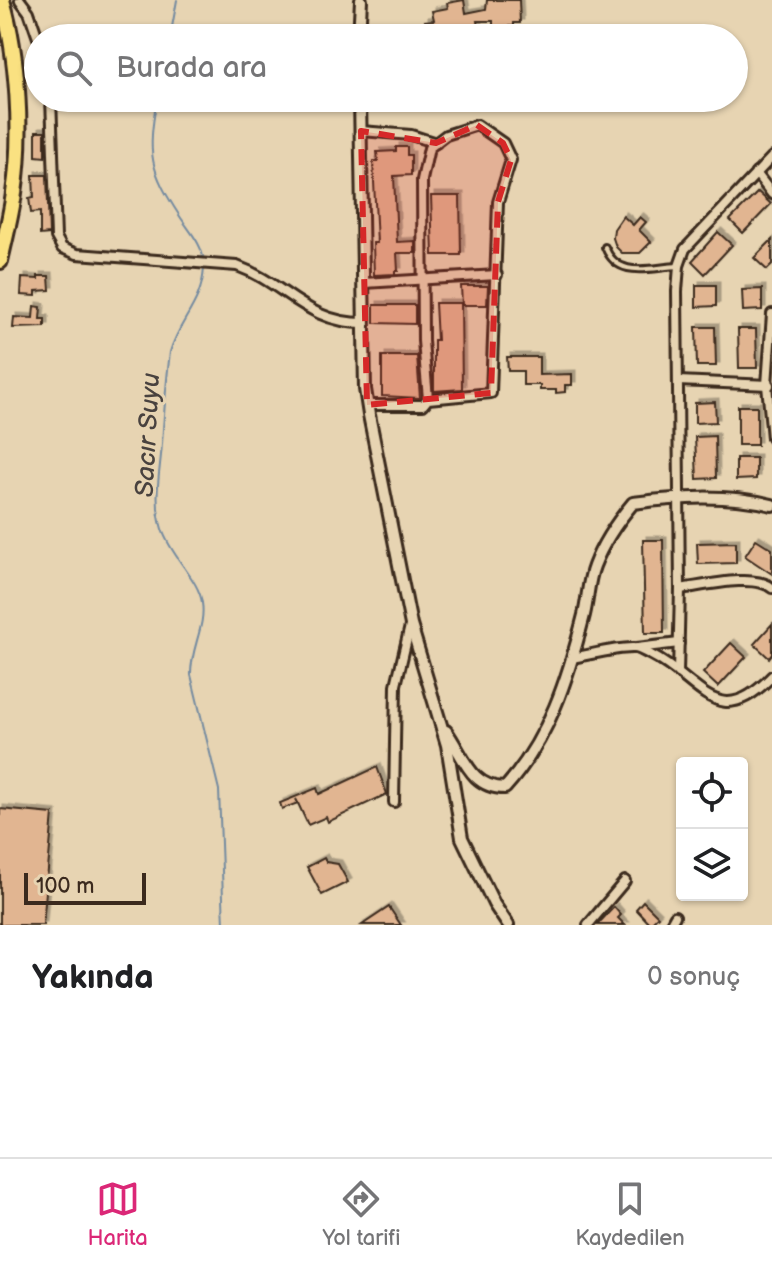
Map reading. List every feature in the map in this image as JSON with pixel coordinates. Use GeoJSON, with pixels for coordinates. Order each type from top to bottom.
{"type":"FeatureCollection","features":[{"type":"Feature","properties":{"kind":"highway"},"geometry":{"type":"LineString","coordinates":[[0,261],[15,191],[17,147],[13,38],[2,0]]}},
{"type":"Feature","properties":{"kind":"street"},"geometry":{"type":"LineString","coordinates":[[20,0],[33,24]]}},
{"type":"Feature","properties":{"kind":"street"},"geometry":{"type":"LineString","coordinates":[[360,24],[361,0]]}},
{"type":"Feature","properties":{"kind":"street"},"geometry":{"type":"LineString","coordinates":[[52,112],[56,237],[59,245],[73,254],[219,263],[254,273],[297,303],[327,318],[364,323]]}},
{"type":"Feature","properties":{"kind":"street"},"geometry":{"type":"LineString","coordinates":[[360,112],[367,405],[411,625],[447,745],[462,838],[494,904],[508,925]]}},
{"type":"Feature","properties":{"kind":"street"},"geometry":{"type":"LineString","coordinates":[[367,405],[423,405],[428,399],[423,341],[422,180],[429,148],[446,135],[477,125],[503,143],[511,160],[498,202],[491,393],[428,399]]}},
{"type":"Feature","properties":{"kind":"street"},"geometry":{"type":"LineString","coordinates":[[361,131],[411,135],[436,143]]}},
{"type":"Feature","properties":{"kind":"street"},"geometry":{"type":"LineString","coordinates":[[678,673],[679,266],[685,249],[772,157]]}},
{"type":"Feature","properties":{"kind":"street"},"geometry":{"type":"LineString","coordinates":[[756,173],[772,194]]}},
{"type":"Feature","properties":{"kind":"street"},"geometry":{"type":"LineString","coordinates":[[364,283],[497,275]]}},
{"type":"Feature","properties":{"kind":"street"},"geometry":{"type":"LineString","coordinates":[[772,314],[769,385],[772,438]]}},
{"type":"Feature","properties":{"kind":"street"},"geometry":{"type":"LineString","coordinates":[[678,381],[769,385]]}},
{"type":"Feature","properties":{"kind":"street"},"geometry":{"type":"LineString","coordinates":[[441,724],[474,778],[491,788],[505,788],[517,775],[552,717],[572,658],[593,568],[614,525],[633,503],[680,497],[745,498],[772,505]]}},
{"type":"Feature","properties":{"kind":"street"},"geometry":{"type":"LineString","coordinates":[[680,589],[748,581],[767,583],[772,588]]}},
{"type":"Feature","properties":{"kind":"street"},"geometry":{"type":"LineString","coordinates":[[394,802],[396,685],[411,625]]}},
{"type":"Feature","properties":{"kind":"street"},"geometry":{"type":"LineString","coordinates":[[572,658],[679,643]]}},
{"type":"Feature","properties":{"kind":"street"},"geometry":{"type":"LineString","coordinates":[[636,648],[678,673],[706,697],[725,702],[743,700],[772,676]]}},
{"type":"Feature","properties":{"kind":"street"},"geometry":{"type":"LineString","coordinates":[[593,923],[625,881]]}},
{"type":"Feature","properties":{"kind":"lane"},"geometry":{"type":"LineString","coordinates":[[605,247],[610,259],[620,267],[631,270],[679,266]]}},
{"type":"Feature","properties":{"kind":"highlighted area"},"geometry":{"type":"Polygon","coordinates":[[[477,125],[503,143],[511,160],[498,202],[491,393],[367,405],[361,131],[436,143],[477,125]]]}},
{"type":"Feature","properties":{"kind":"building"},"geometry":{"type":"Polygon","coordinates":[[[464,0],[466,13],[486,9],[487,0],[519,0],[520,23],[477,21],[478,24],[425,24],[425,21],[434,20],[432,11],[448,8],[447,3],[464,0]]]}},
{"type":"Feature","properties":{"kind":"building"},"geometry":{"type":"Polygon","coordinates":[[[36,131],[45,131],[45,157],[36,156],[36,131]]]}},
{"type":"Feature","properties":{"kind":"building"},"geometry":{"type":"Polygon","coordinates":[[[396,147],[407,147],[407,155],[411,155],[411,175],[394,176],[397,242],[415,241],[415,253],[397,253],[398,271],[395,274],[374,275],[373,243],[377,243],[373,161],[378,161],[377,152],[396,151],[396,147]]]}},
{"type":"Feature","properties":{"kind":"building"},"geometry":{"type":"Polygon","coordinates":[[[33,175],[47,175],[49,234],[40,235],[40,212],[31,213],[29,198],[34,197],[33,175]]]}},
{"type":"Feature","properties":{"kind":"building"},"geometry":{"type":"Polygon","coordinates":[[[758,192],[771,204],[743,233],[730,220],[758,192]]]}},
{"type":"Feature","properties":{"kind":"building"},"geometry":{"type":"Polygon","coordinates":[[[431,196],[460,196],[461,255],[433,255],[431,196]]]}},
{"type":"Feature","properties":{"kind":"building"},"geometry":{"type":"Polygon","coordinates":[[[623,216],[633,225],[640,217],[646,222],[639,230],[651,242],[640,253],[622,253],[616,247],[614,229],[623,216]]]}},
{"type":"Feature","properties":{"kind":"building"},"geometry":{"type":"Polygon","coordinates":[[[718,232],[732,245],[705,274],[692,261],[718,232]]]}},
{"type":"Feature","properties":{"kind":"building"},"geometry":{"type":"Polygon","coordinates":[[[772,240],[772,265],[767,270],[754,258],[772,240]]]}},
{"type":"Feature","properties":{"kind":"building"},"geometry":{"type":"Polygon","coordinates":[[[38,276],[49,276],[50,290],[36,291],[36,296],[21,295],[22,278],[38,279],[38,276]]]}},
{"type":"Feature","properties":{"kind":"building"},"geometry":{"type":"Polygon","coordinates":[[[696,285],[716,285],[716,306],[696,307],[696,285]]]}},
{"type":"Feature","properties":{"kind":"building"},"geometry":{"type":"Polygon","coordinates":[[[461,286],[488,286],[487,305],[462,305],[461,286]]]}},
{"type":"Feature","properties":{"kind":"building"},"geometry":{"type":"Polygon","coordinates":[[[762,289],[762,310],[743,311],[742,290],[762,289]]]}},
{"type":"Feature","properties":{"kind":"building"},"geometry":{"type":"Polygon","coordinates":[[[435,303],[461,303],[462,389],[434,391],[434,340],[437,340],[435,303]]]}},
{"type":"Feature","properties":{"kind":"building"},"geometry":{"type":"Polygon","coordinates":[[[374,305],[415,305],[415,324],[374,323],[374,305]]]}},
{"type":"Feature","properties":{"kind":"building"},"geometry":{"type":"Polygon","coordinates":[[[34,306],[41,307],[40,319],[45,319],[45,327],[13,328],[14,317],[33,318],[34,306]]]}},
{"type":"Feature","properties":{"kind":"building"},"geometry":{"type":"Polygon","coordinates":[[[696,327],[715,327],[716,366],[697,366],[696,327]]]}},
{"type":"Feature","properties":{"kind":"building"},"geometry":{"type":"Polygon","coordinates":[[[738,329],[756,329],[757,368],[739,368],[738,329]]]}},
{"type":"Feature","properties":{"kind":"building"},"geometry":{"type":"Polygon","coordinates":[[[382,356],[417,356],[420,398],[382,396],[382,356]]]}},
{"type":"Feature","properties":{"kind":"building"},"geometry":{"type":"Polygon","coordinates":[[[507,357],[539,357],[539,375],[572,374],[572,385],[565,385],[565,392],[556,393],[556,390],[540,390],[540,385],[523,385],[523,371],[508,371],[507,357]]]}},
{"type":"Feature","properties":{"kind":"building"},"geometry":{"type":"Polygon","coordinates":[[[715,402],[716,422],[695,423],[695,403],[715,402]]]}},
{"type":"Feature","properties":{"kind":"building"},"geometry":{"type":"Polygon","coordinates":[[[738,406],[757,406],[757,445],[738,445],[738,406]]]}},
{"type":"Feature","properties":{"kind":"building"},"geometry":{"type":"Polygon","coordinates":[[[715,436],[716,478],[697,479],[695,437],[715,436]]]}},
{"type":"Feature","properties":{"kind":"building"},"geometry":{"type":"Polygon","coordinates":[[[736,458],[756,458],[756,479],[736,480],[736,458]]]}},
{"type":"Feature","properties":{"kind":"building"},"geometry":{"type":"Polygon","coordinates":[[[756,539],[772,549],[772,574],[745,556],[756,539]]]}},
{"type":"Feature","properties":{"kind":"building"},"geometry":{"type":"Polygon","coordinates":[[[643,540],[663,540],[664,633],[645,633],[643,540]]]}},
{"type":"Feature","properties":{"kind":"building"},"geometry":{"type":"Polygon","coordinates":[[[736,542],[736,563],[698,564],[697,543],[736,542]]]}},
{"type":"Feature","properties":{"kind":"building"},"geometry":{"type":"Polygon","coordinates":[[[772,624],[772,654],[769,658],[754,644],[772,624]]]}},
{"type":"Feature","properties":{"kind":"building"},"geometry":{"type":"Polygon","coordinates":[[[731,643],[746,657],[718,687],[703,673],[731,643]]]}},
{"type":"Feature","properties":{"kind":"building"},"geometry":{"type":"Polygon","coordinates":[[[377,767],[387,794],[328,822],[326,817],[308,825],[298,803],[282,809],[280,803],[317,788],[319,794],[377,767]]]}},
{"type":"Feature","properties":{"kind":"building"},"geometry":{"type":"Polygon","coordinates":[[[0,809],[53,814],[43,925],[0,925],[0,809]]]}},
{"type":"Feature","properties":{"kind":"building"},"geometry":{"type":"Polygon","coordinates":[[[324,858],[326,862],[338,864],[348,882],[322,895],[307,867],[324,858]]]}},
{"type":"Feature","properties":{"kind":"building"},"geometry":{"type":"Polygon","coordinates":[[[643,901],[658,916],[650,924],[636,909],[643,901]]]}},
{"type":"Feature","properties":{"kind":"building"},"geometry":{"type":"Polygon","coordinates":[[[389,907],[401,925],[362,925],[389,907]]]}},
{"type":"Feature","properties":{"kind":"building"},"geometry":{"type":"Polygon","coordinates":[[[614,907],[625,925],[597,925],[614,907]]]}},
{"type":"Feature","properties":{"kind":"waterway","name":"Sacır Suyu"},"geometry":{"type":"LineString","coordinates":[[173,24],[177,0]]}},
{"type":"Feature","properties":{"kind":"waterway","name":"Sacır Suyu"},"geometry":{"type":"LineString","coordinates":[[155,112],[152,148],[157,174],[170,201],[198,244],[204,262]]}},
{"type":"Feature","properties":{"kind":"waterway","name":"Sacır Suyu"},"geometry":{"type":"LineString","coordinates":[[204,268],[195,302],[170,352],[158,497],[159,518],[166,539],[196,585],[202,603],[202,620],[191,675],[219,790],[224,925]]}}]}
